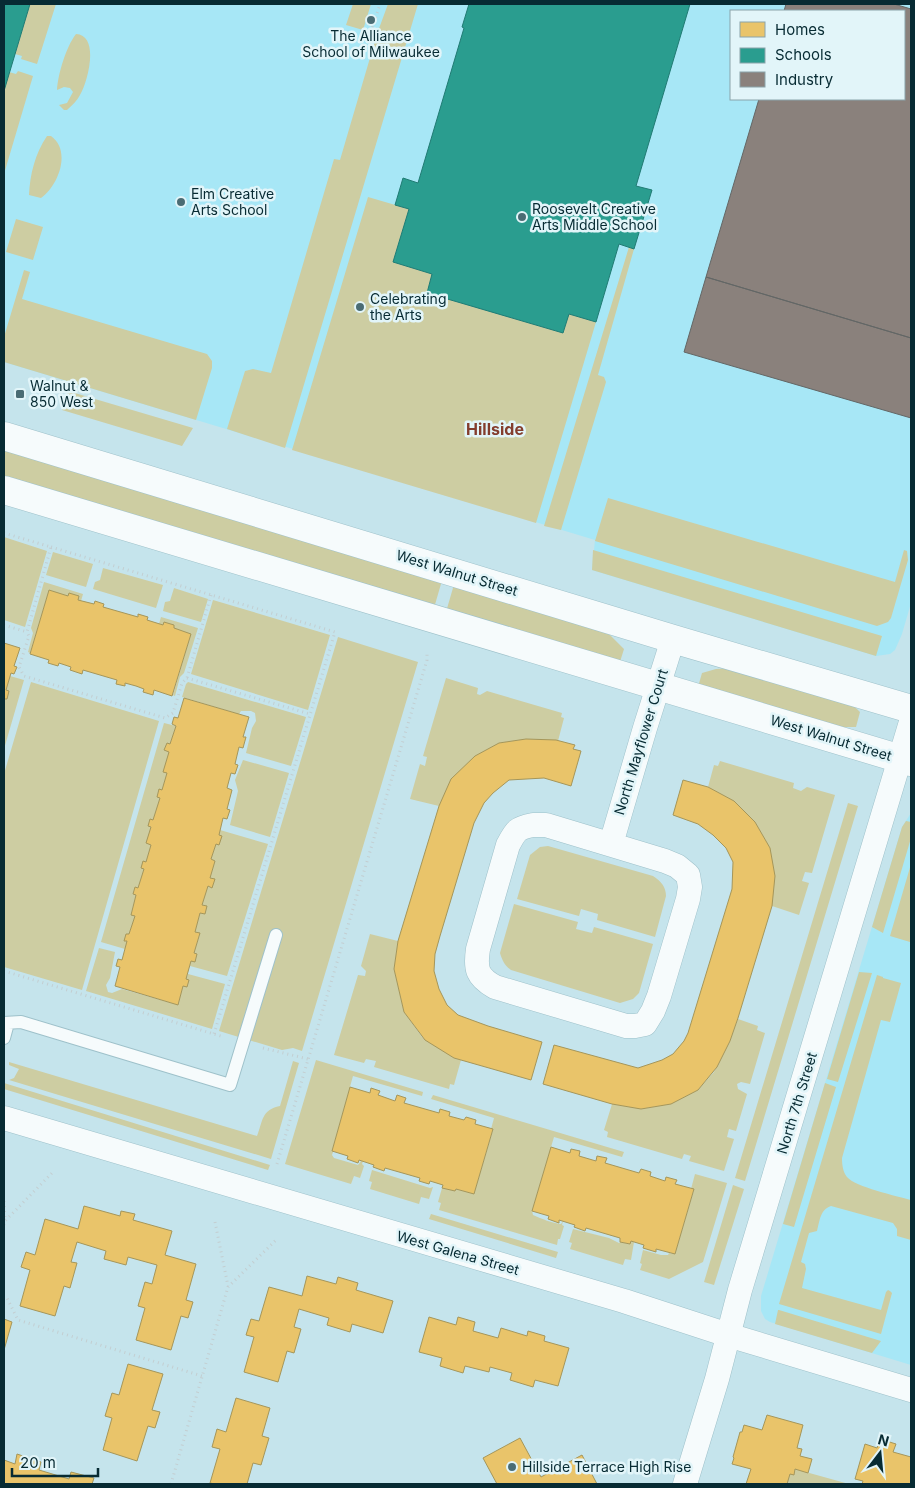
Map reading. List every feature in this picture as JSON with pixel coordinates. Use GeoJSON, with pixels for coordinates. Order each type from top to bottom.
{"type":"FeatureCollection","features":[{"type":"Feature","properties":{"kind":"main road","name":"West Walnut Street"},"geometry":{"type":"LineString","coordinates":[[4,436],[673,639],[911,709]]}},
{"type":"Feature","properties":{"kind":"main road","name":"West Walnut Street"},"geometry":{"type":"LineString","coordinates":[[4,490],[906,760]]}},
{"type":"Feature","properties":{"kind":"street","name":"North Mayflower Court"},"geometry":{"type":"LineString","coordinates":[[611,844],[673,639]]}},
{"type":"Feature","properties":{"kind":"street","name":"North 7th Street"},"geometry":{"type":"LineString","coordinates":[[685,1484],[717,1379],[740,1290],[906,760],[911,722]]}},
{"type":"Feature","properties":{"kind":"street"},"geometry":{"type":"LineString","coordinates":[[546,825],[611,844],[665,860],[678,866],[688,874],[690,887],[688,899],[654,1011],[645,1024],[626,1026],[495,987],[486,982],[478,974],[476,962],[478,949],[508,845],[513,835],[521,827],[546,825]]}},
{"type":"Feature","properties":{"kind":"street","name":"West Galena Street"},"geometry":{"type":"LineString","coordinates":[[4,1118],[605,1296],[911,1390]]}},
{"type":"Feature","properties":{"kind":"lane"},"geometry":{"type":"LineString","coordinates":[[4,1038],[6,1023],[21,1022],[230,1085],[276,935]]}},
{"type":"Feature","properties":{"kind":"path"},"geometry":{"type":"LineString","coordinates":[[371,32],[380,4]]}},
{"type":"Feature","properties":{"kind":"path"},"geometry":{"type":"LineString","coordinates":[[4,533],[335,632],[214,1034]]}},
{"type":"Feature","properties":{"kind":"path"},"geometry":{"type":"LineString","coordinates":[[51,547],[27,632],[29,636],[19,667],[24,676],[165,718],[173,713],[182,683],[187,678],[212,595]]}},
{"type":"Feature","properties":{"kind":"path"},"geometry":{"type":"LineString","coordinates":[[4,625],[27,632]]}},
{"type":"Feature","properties":{"kind":"path"},"geometry":{"type":"LineString","coordinates":[[277,1164],[427,654]]}},
{"type":"Feature","properties":{"kind":"path"},"geometry":{"type":"LineString","coordinates":[[187,678],[310,714]]}},
{"type":"Feature","properties":{"kind":"path"},"geometry":{"type":"LineString","coordinates":[[4,971],[281,1054],[291,1054],[308,1059]]}},
{"type":"Feature","properties":{"kind":"path"},"geometry":{"type":"LineString","coordinates":[[4,1223],[52,1173]]}},
{"type":"Feature","properties":{"kind":"path"},"geometry":{"type":"LineString","coordinates":[[4,1201],[4,1223]]}},
{"type":"Feature","properties":{"kind":"path"},"geometry":{"type":"LineString","coordinates":[[170,1484],[228,1287],[215,1222]]}},
{"type":"Feature","properties":{"kind":"path"},"geometry":{"type":"LineString","coordinates":[[228,1287],[276,1240]]}},
{"type":"Feature","properties":{"kind":"path"},"geometry":{"type":"LineString","coordinates":[[4,1296],[6,1296],[18,1320],[202,1376]]}},
{"type":"Feature","properties":{"kind":"shaded area"},"geometry":{"type":"Polygon","coordinates":[[[4,4],[911,4],[911,603],[895,650],[890,654],[876,656],[592,570],[595,540],[4,362],[4,4]]]}},
{"type":"Feature","properties":{"kind":"shaded area"},"geometry":{"type":"Polygon","coordinates":[[[911,813],[911,1365],[770,1322],[765,1319],[761,1311],[761,1296],[902,827],[911,813]]]}},
{"type":"Feature","properties":{"kind":"green space"},"geometry":{"type":"Polygon","coordinates":[[[30,4],[56,4],[37,64],[21,59],[22,56],[15,54],[30,4]]]}},
{"type":"Feature","properties":{"kind":"green space"},"geometry":{"type":"Polygon","coordinates":[[[353,4],[371,4],[363,30],[346,25],[353,4]]]}},
{"type":"Feature","properties":{"kind":"green space"},"geometry":{"type":"Polygon","coordinates":[[[388,4],[418,4],[285,448],[227,429],[245,371],[253,369],[271,373],[334,159],[340,160],[377,34],[388,4]]]}},
{"type":"Feature","properties":{"kind":"green space"},"geometry":{"type":"Polygon","coordinates":[[[76,34],[83,36],[88,42],[90,50],[89,70],[79,97],[67,110],[64,110],[59,105],[67,103],[73,92],[70,88],[64,87],[57,90],[66,53],[76,34]]]}},
{"type":"Feature","properties":{"kind":"green space"},"geometry":{"type":"Polygon","coordinates":[[[18,71],[33,76],[4,174],[4,91],[9,72],[16,74],[18,71]]]}},
{"type":"Feature","properties":{"kind":"green space"},"geometry":{"type":"Polygon","coordinates":[[[47,136],[51,136],[57,142],[61,150],[62,159],[53,185],[41,198],[29,195],[36,157],[47,136]]]}},
{"type":"Feature","properties":{"kind":"green space"},"geometry":{"type":"Polygon","coordinates":[[[368,197],[409,209],[393,262],[432,274],[427,293],[563,333],[569,314],[596,322],[536,523],[292,450],[368,197]]]}},
{"type":"Feature","properties":{"kind":"green space"},"geometry":{"type":"Polygon","coordinates":[[[16,219],[43,227],[33,260],[6,252],[16,219]]]}},
{"type":"Feature","properties":{"kind":"green space"},"geometry":{"type":"Polygon","coordinates":[[[629,247],[634,249],[598,375],[604,377],[606,382],[561,530],[544,526],[629,247]]]}},
{"type":"Feature","properties":{"kind":"green space"},"geometry":{"type":"Polygon","coordinates":[[[24,270],[30,272],[22,299],[207,354],[212,361],[212,368],[196,420],[4,362],[4,337],[24,270]]]}},
{"type":"Feature","properties":{"kind":"green space"},"geometry":{"type":"Polygon","coordinates":[[[68,391],[193,428],[182,446],[62,410],[68,391]]]}},
{"type":"Feature","properties":{"kind":"green space"},"geometry":{"type":"Polygon","coordinates":[[[4,445],[443,577],[434,608],[4,478],[4,445]]]}},
{"type":"Feature","properties":{"kind":"green space"},"geometry":{"type":"Polygon","coordinates":[[[608,498],[895,582],[904,550],[907,551],[908,560],[891,618],[888,622],[877,626],[595,541],[608,498]]]}},
{"type":"Feature","properties":{"kind":"green space"},"geometry":{"type":"Polygon","coordinates":[[[4,537],[47,551],[25,627],[4,620],[4,537]]]}},
{"type":"Feature","properties":{"kind":"green space"},"geometry":{"type":"Polygon","coordinates":[[[593,550],[882,636],[876,656],[592,570],[593,550]]]}},
{"type":"Feature","properties":{"kind":"green space"},"geometry":{"type":"Polygon","coordinates":[[[53,552],[93,564],[86,587],[46,575],[53,552]]]}},
{"type":"Feature","properties":{"kind":"green space"},"geometry":{"type":"Polygon","coordinates":[[[103,568],[163,585],[156,608],[93,589],[95,582],[100,580],[103,568]]]}},
{"type":"Feature","properties":{"kind":"green space"},"geometry":{"type":"Polygon","coordinates":[[[455,581],[596,624],[624,649],[619,665],[446,612],[455,581]]]}},
{"type":"Feature","properties":{"kind":"green space"},"geometry":{"type":"Polygon","coordinates":[[[44,582],[83,594],[81,601],[78,600],[79,596],[69,593],[68,596],[49,590],[30,653],[28,652],[33,633],[31,628],[44,582]]]}},
{"type":"Feature","properties":{"kind":"green space"},"geometry":{"type":"Polygon","coordinates":[[[174,588],[208,599],[201,622],[163,611],[165,602],[170,601],[174,588]]]}},
{"type":"Feature","properties":{"kind":"green space"},"geometry":{"type":"Polygon","coordinates":[[[213,600],[330,635],[308,710],[191,674],[213,600]]]}},
{"type":"Feature","properties":{"kind":"green space"},"geometry":{"type":"Polygon","coordinates":[[[161,617],[198,628],[175,696],[173,695],[191,634],[174,628],[174,625],[164,622],[163,625],[159,624],[161,617]]]}},
{"type":"Feature","properties":{"kind":"green space"},"geometry":{"type":"Polygon","coordinates":[[[338,637],[418,662],[302,1051],[293,1048],[282,1050],[219,1031],[338,637]]]}},
{"type":"Feature","properties":{"kind":"green space"},"geometry":{"type":"Polygon","coordinates":[[[730,668],[841,698],[860,712],[856,727],[834,727],[698,687],[702,673],[730,668]]]}},
{"type":"Feature","properties":{"kind":"green space"},"geometry":{"type":"Polygon","coordinates":[[[10,676],[24,680],[4,749],[4,699],[7,699],[9,691],[6,690],[10,676]]]}},
{"type":"Feature","properties":{"kind":"green space"},"geometry":{"type":"Polygon","coordinates":[[[446,678],[478,688],[477,694],[480,695],[487,691],[562,713],[561,717],[564,718],[558,741],[526,739],[499,743],[475,756],[452,779],[439,806],[410,799],[420,764],[425,766],[427,757],[423,756],[446,678]]]}},
{"type":"Feature","properties":{"kind":"green space"},"geometry":{"type":"Polygon","coordinates":[[[31,682],[159,721],[82,990],[4,967],[4,774],[31,682]]]}},
{"type":"Feature","properties":{"kind":"green space"},"geometry":{"type":"Polygon","coordinates":[[[188,682],[306,717],[291,766],[246,753],[252,728],[256,721],[255,713],[241,711],[239,714],[182,697],[188,682]]]}},
{"type":"Feature","properties":{"kind":"green space"},"geometry":{"type":"Polygon","coordinates":[[[164,723],[176,726],[170,744],[167,743],[165,750],[169,752],[167,773],[162,790],[159,790],[157,796],[160,798],[153,820],[150,819],[148,826],[151,827],[147,843],[151,845],[146,862],[142,868],[144,869],[138,888],[135,887],[133,894],[136,895],[131,914],[135,916],[129,934],[126,934],[125,949],[101,942],[164,723]]]}},
{"type":"Feature","properties":{"kind":"green space"},"geometry":{"type":"Polygon","coordinates":[[[243,760],[289,773],[270,837],[230,825],[238,791],[235,780],[243,760]]]}},
{"type":"Feature","properties":{"kind":"green space"},"geometry":{"type":"Polygon","coordinates":[[[720,761],[794,783],[793,788],[801,791],[807,787],[835,795],[812,873],[805,872],[802,881],[809,883],[799,915],[772,906],[770,848],[755,822],[734,801],[708,787],[714,765],[718,766],[720,761]]]}},
{"type":"Feature","properties":{"kind":"green space"},"geometry":{"type":"Polygon","coordinates":[[[848,803],[858,806],[745,1181],[735,1178],[848,803]]]}},
{"type":"Feature","properties":{"kind":"green space"},"geometry":{"type":"Polygon","coordinates":[[[906,821],[911,822],[911,838],[883,933],[872,927],[902,827],[906,821]]]}},
{"type":"Feature","properties":{"kind":"green space"},"geometry":{"type":"Polygon","coordinates":[[[220,830],[268,844],[227,976],[190,966],[191,961],[195,962],[197,955],[194,953],[200,934],[195,932],[200,913],[205,914],[207,906],[202,905],[208,886],[212,887],[210,878],[215,861],[211,859],[221,836],[219,835],[220,830]]]}},
{"type":"Feature","properties":{"kind":"green space"},"geometry":{"type":"Polygon","coordinates":[[[548,846],[653,876],[658,880],[664,887],[666,896],[655,937],[597,920],[598,914],[581,909],[579,916],[517,899],[530,855],[540,847],[548,846]]]}},
{"type":"Feature","properties":{"kind":"green space"},"geometry":{"type":"Polygon","coordinates":[[[911,864],[911,936],[910,942],[890,936],[911,864]]]}},
{"type":"Feature","properties":{"kind":"green space"},"geometry":{"type":"Polygon","coordinates":[[[514,904],[578,922],[576,929],[592,933],[594,927],[653,944],[639,993],[633,999],[620,1003],[511,970],[504,963],[500,953],[514,904]]]}},
{"type":"Feature","properties":{"kind":"green space"},"geometry":{"type":"Polygon","coordinates":[[[370,934],[398,941],[394,969],[404,1012],[422,1037],[454,1058],[461,1060],[454,1085],[450,1084],[449,1089],[374,1067],[376,1061],[366,1059],[364,1063],[334,1055],[358,975],[365,976],[366,971],[361,966],[370,934]]]}},
{"type":"Feature","properties":{"kind":"green space"},"geometry":{"type":"Polygon","coordinates":[[[99,948],[115,952],[110,978],[106,985],[108,992],[112,993],[122,989],[178,1005],[183,986],[187,987],[189,980],[186,979],[188,974],[225,984],[212,1029],[86,991],[99,948]]]}},
{"type":"Feature","properties":{"kind":"green space"},"geometry":{"type":"Polygon","coordinates":[[[859,972],[872,973],[838,1082],[827,1079],[859,972]]]}},
{"type":"Feature","properties":{"kind":"green space"},"geometry":{"type":"Polygon","coordinates":[[[877,975],[901,983],[890,1022],[881,1020],[842,1158],[843,1166],[847,1177],[851,1181],[877,1191],[911,1200],[911,1240],[897,1236],[897,1229],[893,1223],[831,1206],[823,1213],[817,1231],[809,1233],[801,1262],[805,1264],[806,1269],[802,1288],[881,1310],[886,1292],[890,1291],[892,1293],[881,1334],[779,1304],[877,975]]]}},
{"type":"Feature","properties":{"kind":"green space"},"geometry":{"type":"Polygon","coordinates":[[[738,1019],[758,1026],[757,1030],[765,1033],[750,1084],[741,1082],[737,1084],[738,1089],[747,1094],[736,1131],[729,1129],[727,1137],[734,1139],[724,1171],[689,1161],[691,1156],[684,1154],[682,1159],[607,1137],[608,1132],[604,1130],[612,1104],[642,1109],[671,1104],[698,1090],[714,1072],[730,1041],[738,1019]]]}},
{"type":"Feature","properties":{"kind":"green space"},"geometry":{"type":"Polygon","coordinates":[[[316,1060],[423,1092],[422,1096],[353,1076],[332,1151],[334,1158],[358,1165],[363,1161],[362,1164],[364,1166],[360,1178],[354,1176],[351,1184],[285,1164],[316,1060]]]}},
{"type":"Feature","properties":{"kind":"green space"},"geometry":{"type":"Polygon","coordinates":[[[293,1061],[299,1063],[271,1159],[9,1080],[14,1078],[19,1069],[9,1065],[9,1062],[257,1136],[266,1113],[280,1106],[293,1061]]]}},
{"type":"Feature","properties":{"kind":"green space"},"geometry":{"type":"Polygon","coordinates":[[[4,1083],[270,1165],[268,1170],[4,1089],[4,1083]]]}},
{"type":"Feature","properties":{"kind":"green space"},"geometry":{"type":"Polygon","coordinates":[[[825,1083],[836,1087],[794,1227],[783,1224],[825,1083]]]}},
{"type":"Feature","properties":{"kind":"green space"},"geometry":{"type":"Polygon","coordinates":[[[433,1095],[624,1152],[622,1157],[554,1137],[532,1211],[533,1215],[547,1221],[561,1224],[563,1221],[562,1225],[564,1226],[557,1245],[439,1210],[441,1203],[438,1202],[442,1188],[455,1191],[456,1189],[474,1194],[493,1130],[491,1129],[494,1118],[431,1099],[433,1095]]]}},
{"type":"Feature","properties":{"kind":"green space"},"geometry":{"type":"Polygon","coordinates":[[[372,1170],[430,1188],[433,1187],[429,1199],[421,1197],[419,1204],[370,1189],[372,1182],[369,1181],[372,1170]]]}},
{"type":"Feature","properties":{"kind":"green space"},"geometry":{"type":"Polygon","coordinates":[[[695,1174],[727,1183],[703,1262],[669,1279],[640,1270],[643,1250],[661,1255],[675,1254],[694,1190],[691,1189],[695,1174]]]}},
{"type":"Feature","properties":{"kind":"green space"},"geometry":{"type":"Polygon","coordinates":[[[733,1185],[744,1189],[714,1285],[704,1282],[733,1185]]]}},
{"type":"Feature","properties":{"kind":"green space"},"geometry":{"type":"Polygon","coordinates":[[[431,1214],[558,1252],[556,1258],[429,1219],[431,1214]]]}},
{"type":"Feature","properties":{"kind":"green space"},"geometry":{"type":"Polygon","coordinates":[[[573,1229],[609,1238],[619,1243],[629,1244],[631,1241],[634,1242],[631,1260],[625,1259],[623,1265],[570,1249],[572,1243],[569,1242],[573,1229]]]}},
{"type":"Feature","properties":{"kind":"green space"},"geometry":{"type":"Polygon","coordinates":[[[778,1310],[881,1341],[872,1353],[775,1324],[778,1310]]]}},
{"type":"Feature","properties":{"kind":"green space"},"geometry":{"type":"Polygon","coordinates":[[[795,1469],[849,1484],[787,1484],[790,1474],[794,1475],[795,1469]]]}},
{"type":"Feature","properties":{"kind":"building: Homes"},"geometry":{"type":"Polygon","coordinates":[[[49,590],[68,596],[69,593],[79,596],[78,600],[94,604],[95,601],[104,604],[103,607],[138,617],[138,614],[148,617],[147,620],[163,625],[164,622],[174,625],[174,628],[191,634],[172,696],[154,690],[153,695],[143,692],[144,689],[136,686],[125,683],[125,686],[116,684],[117,680],[83,670],[82,674],[70,670],[71,667],[59,663],[58,666],[48,663],[49,660],[30,654],[49,590]]]}},
{"type":"Feature","properties":{"kind":"building: Homes"},"geometry":{"type":"Polygon","coordinates":[[[4,643],[20,648],[14,666],[17,667],[14,674],[11,673],[6,690],[9,691],[7,699],[4,699],[4,643]]]}},
{"type":"Feature","properties":{"kind":"building: Homes"},"geometry":{"type":"Polygon","coordinates":[[[184,698],[249,717],[243,737],[246,737],[243,748],[239,747],[235,764],[238,765],[235,774],[231,773],[227,788],[232,790],[227,809],[230,810],[227,819],[223,818],[219,835],[222,836],[219,845],[216,844],[211,859],[215,861],[210,878],[215,879],[212,888],[208,886],[202,905],[207,906],[205,914],[200,913],[195,932],[200,933],[194,953],[197,954],[195,962],[191,961],[186,979],[189,980],[187,987],[183,986],[178,1005],[115,986],[120,967],[116,966],[118,959],[122,960],[127,941],[124,941],[126,934],[129,934],[135,916],[131,915],[136,895],[133,894],[135,887],[138,888],[144,869],[141,868],[143,861],[146,862],[151,845],[146,843],[151,827],[148,826],[150,819],[153,820],[160,798],[157,797],[159,789],[162,790],[167,773],[163,772],[169,752],[164,750],[167,743],[170,744],[176,726],[172,724],[174,717],[178,718],[184,698]]]}},
{"type":"Feature","properties":{"kind":"building: Homes"},"geometry":{"type":"Polygon","coordinates":[[[526,739],[556,740],[575,745],[573,749],[581,751],[571,786],[544,778],[509,780],[484,803],[474,823],[440,936],[435,954],[434,971],[439,989],[447,1005],[458,1015],[542,1042],[531,1080],[454,1058],[425,1040],[404,1012],[394,969],[398,941],[439,806],[451,779],[475,756],[499,743],[526,739]]]}},
{"type":"Feature","properties":{"kind":"building: Homes"},"geometry":{"type":"Polygon","coordinates":[[[683,780],[708,787],[734,801],[755,822],[770,848],[775,876],[772,906],[730,1041],[717,1067],[698,1090],[671,1104],[641,1109],[612,1104],[543,1084],[554,1045],[638,1068],[673,1054],[688,1033],[732,889],[733,862],[726,848],[713,835],[698,824],[673,815],[683,780]]]}},
{"type":"Feature","properties":{"kind":"building: Homes"},"geometry":{"type":"Polygon","coordinates":[[[350,1087],[370,1093],[371,1088],[380,1091],[378,1095],[395,1101],[397,1095],[406,1098],[404,1103],[439,1113],[440,1109],[450,1112],[449,1116],[464,1120],[466,1117],[476,1120],[475,1124],[493,1129],[474,1194],[456,1189],[455,1191],[442,1188],[443,1185],[430,1181],[429,1184],[419,1181],[420,1178],[385,1168],[384,1171],[359,1160],[358,1163],[347,1159],[348,1156],[332,1151],[350,1087]]]}},
{"type":"Feature","properties":{"kind":"building: Homes"},"geometry":{"type":"Polygon","coordinates":[[[551,1147],[570,1153],[571,1149],[580,1151],[579,1156],[596,1161],[597,1156],[607,1158],[605,1163],[639,1173],[641,1169],[651,1172],[650,1176],[665,1181],[666,1177],[677,1180],[675,1184],[694,1189],[675,1254],[656,1249],[656,1252],[643,1248],[644,1245],[631,1241],[630,1244],[620,1242],[620,1238],[586,1228],[585,1231],[574,1227],[575,1225],[559,1220],[559,1223],[548,1219],[549,1216],[532,1211],[551,1147]]]}},
{"type":"Feature","properties":{"kind":"building: Homes"},"geometry":{"type":"Polygon","coordinates":[[[84,1206],[120,1216],[121,1211],[135,1214],[133,1220],[172,1231],[165,1255],[196,1264],[186,1300],[193,1302],[188,1318],[181,1316],[171,1350],[136,1340],[145,1308],[138,1306],[145,1282],[152,1284],[157,1265],[128,1257],[126,1265],[104,1259],[106,1251],[77,1242],[71,1262],[77,1263],[70,1288],[64,1286],[55,1316],[20,1306],[30,1270],[21,1267],[26,1252],[35,1255],[45,1219],[78,1229],[84,1206]]]}},
{"type":"Feature","properties":{"kind":"building: Homes"},"geometry":{"type":"Polygon","coordinates":[[[307,1276],[336,1284],[338,1277],[358,1283],[356,1290],[393,1301],[383,1333],[352,1324],[350,1332],[327,1325],[329,1318],[299,1309],[294,1327],[301,1329],[294,1353],[287,1351],[278,1382],[244,1372],[254,1337],[246,1335],[251,1319],[259,1321],[269,1287],[302,1296],[307,1276]]]}},
{"type":"Feature","properties":{"kind":"building: Homes"},"geometry":{"type":"Polygon","coordinates":[[[429,1317],[456,1325],[458,1317],[475,1322],[473,1331],[498,1338],[501,1328],[527,1336],[528,1331],[545,1336],[544,1341],[569,1348],[558,1386],[535,1380],[533,1387],[510,1380],[512,1373],[490,1367],[489,1372],[465,1366],[463,1373],[440,1366],[442,1358],[419,1352],[429,1317]]]}},
{"type":"Feature","properties":{"kind":"building: Homes"},"geometry":{"type":"Polygon","coordinates":[[[4,1319],[12,1322],[4,1350],[4,1319]]]}},
{"type":"Feature","properties":{"kind":"building: Homes"},"geometry":{"type":"Polygon","coordinates":[[[128,1364],[163,1374],[152,1410],[160,1412],[155,1428],[148,1426],[137,1461],[103,1450],[112,1418],[105,1416],[112,1393],[119,1395],[128,1364]]]}},
{"type":"Feature","properties":{"kind":"building: Homes"},"geometry":{"type":"Polygon","coordinates":[[[236,1398],[270,1408],[262,1436],[269,1438],[261,1465],[253,1463],[247,1484],[210,1483],[220,1449],[212,1447],[217,1429],[226,1432],[236,1398]]]}},
{"type":"Feature","properties":{"kind":"building: Homes"},"geometry":{"type":"Polygon","coordinates":[[[767,1415],[803,1425],[797,1448],[802,1449],[800,1456],[812,1459],[808,1473],[795,1469],[794,1475],[790,1474],[787,1484],[746,1484],[751,1469],[732,1464],[740,1432],[742,1432],[744,1425],[762,1430],[767,1415]]]}},
{"type":"Feature","properties":{"kind":"building: Homes","name":"Hillside Terrace High Rise"},"geometry":{"type":"Polygon","coordinates":[[[520,1438],[541,1477],[582,1455],[597,1484],[497,1484],[483,1458],[520,1438]]]}},
{"type":"Feature","properties":{"kind":"building: Homes"},"geometry":{"type":"Polygon","coordinates":[[[880,1439],[896,1444],[893,1452],[911,1457],[911,1484],[862,1484],[863,1481],[855,1479],[865,1444],[877,1448],[880,1439]]]}},
{"type":"Feature","properties":{"kind":"building: Homes"},"geometry":{"type":"Polygon","coordinates":[[[17,1454],[41,1462],[39,1470],[69,1479],[71,1472],[94,1478],[92,1484],[4,1484],[4,1460],[15,1464],[17,1454]]]}},
{"type":"Feature","properties":{"kind":"building: Schools"},"geometry":{"type":"Polygon","coordinates":[[[4,4],[30,4],[4,91],[4,4]]]}},
{"type":"Feature","properties":{"kind":"building: Schools"},"geometry":{"type":"Polygon","coordinates":[[[469,4],[690,4],[636,186],[652,190],[634,249],[619,244],[596,322],[569,314],[563,333],[427,293],[432,274],[393,262],[409,209],[395,205],[403,178],[418,183],[464,28],[462,27],[469,4]]]}},
{"type":"Feature","properties":{"kind":"building: Industry"},"geometry":{"type":"Polygon","coordinates":[[[786,4],[894,4],[911,9],[911,338],[706,277],[759,100],[905,100],[905,10],[784,10],[786,4]]]}},
{"type":"Feature","properties":{"kind":"building: Industry"},"geometry":{"type":"Polygon","coordinates":[[[706,277],[911,338],[911,418],[684,352],[706,277]]]}},
{"type":"Feature","properties":{"kind":"place","name":"The Alliance School of Milwaukee"},"geometry":{"type":"Point","coordinates":[371,20]}},
{"type":"Feature","properties":{"kind":"place","name":"Elm Creative Arts School"},"geometry":{"type":"Point","coordinates":[181,202]}},
{"type":"Feature","properties":{"kind":"place","name":"Roosevelt Creative Arts Middle School"},"geometry":{"type":"Point","coordinates":[522,217]}},
{"type":"Feature","properties":{"kind":"place","name":"Celebrating the Arts"},"geometry":{"type":"Point","coordinates":[360,307]}},
{"type":"Feature","properties":{"kind":"place","name":"Walnut & 850 West"},"geometry":{"type":"Point","coordinates":[20,394]}},
{"type":"Feature","properties":{"kind":"place","name":"Hillside Terrace High Rise"},"geometry":{"type":"Point","coordinates":[512,1467]}},
{"type":"Feature","properties":{"kind":"district","name":"Hillside"},"geometry":{"type":"Point","coordinates":[495,429]}}]}
